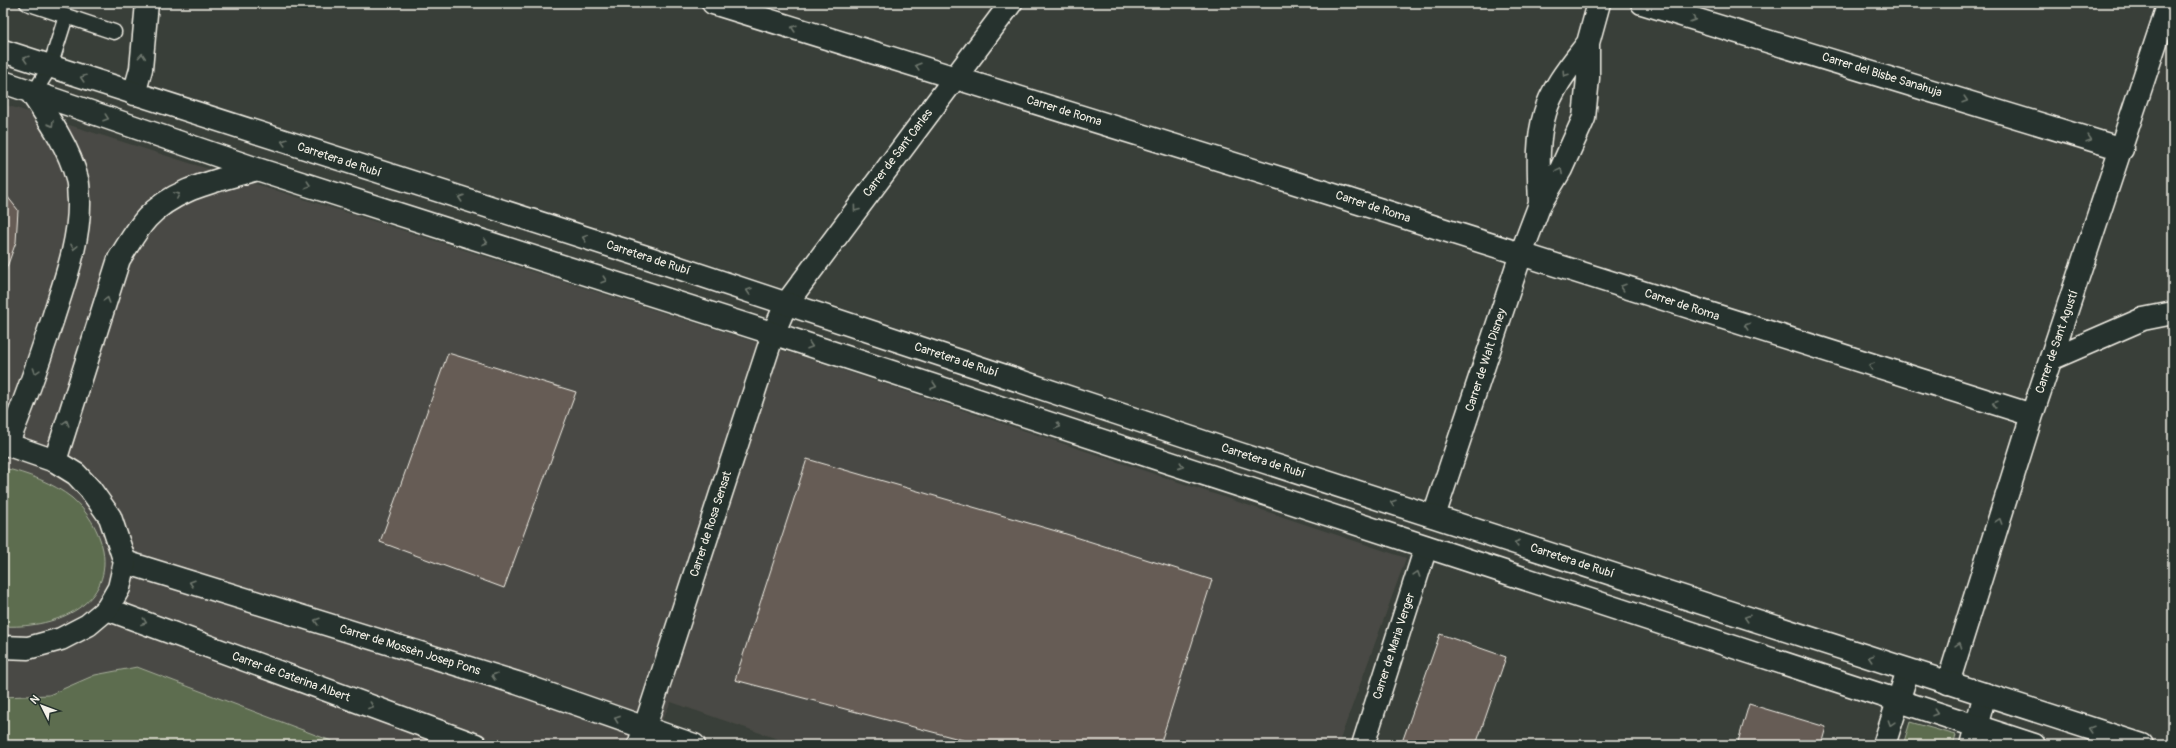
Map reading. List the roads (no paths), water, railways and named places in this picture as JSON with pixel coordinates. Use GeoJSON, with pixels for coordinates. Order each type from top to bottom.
{"type":"FeatureCollection","features":[{"type":"Feature","properties":{"kind":"street"},"geometry":{"type":"LineString","coordinates":[[3,79],[40,80],[103,97],[112,98],[134,94],[140,69],[147,3]]}},
{"type":"Feature","properties":{"kind":"street","name":"Carrer de Roma"},"geometry":{"type":"LineString","coordinates":[[712,3],[956,77],[2032,415]]}},
{"type":"Feature","properties":{"kind":"street","name":"Carrer de Sant Carles"},"geometry":{"type":"LineString","coordinates":[[786,304],[1011,3]]}},
{"type":"Feature","properties":{"kind":"street","name":"Carrer de Walt Disney"},"geometry":{"type":"LineString","coordinates":[[1434,516],[1521,254],[1540,204],[1561,169],[1584,118],[1588,78],[1588,43],[1599,3]]}},
{"type":"Feature","properties":{"kind":"street","name":"Carrer del Bisbe Sanahuja"},"geometry":{"type":"LineString","coordinates":[[1642,3],[2122,149]]}},
{"type":"Feature","properties":{"kind":"street","name":"Carrer de Sant Agustí"},"geometry":{"type":"LineString","coordinates":[[1948,683],[2032,415],[2122,149],[2169,3]]}},
{"type":"Feature","properties":{"kind":"street","name":"Carrer de Walt Disney"},"geometry":{"type":"LineString","coordinates":[[1540,204],[1538,156],[1545,112],[1563,76],[1588,43]]}},
{"type":"Feature","properties":{"kind":"street"},"geometry":{"type":"LineString","coordinates":[[3,51],[40,80],[257,169],[773,334],[1898,701],[1974,736],[2034,745]]}},
{"type":"Feature","properties":{"kind":"street"},"geometry":{"type":"LineString","coordinates":[[3,82],[40,80]]}},
{"type":"Feature","properties":{"kind":"street"},"geometry":{"type":"LineString","coordinates":[[3,647],[28,648],[61,640],[88,624],[107,609],[119,588],[125,562],[110,517],[90,489],[76,474],[55,461],[5,443],[29,393],[75,247],[79,216],[78,180],[72,162],[60,137],[40,80]]}},
{"type":"Feature","properties":{"kind":"street","name":"Carretera de Rubí"},"geometry":{"type":"LineString","coordinates":[[134,94],[786,304],[2142,745]]}},
{"type":"Feature","properties":{"kind":"street"},"geometry":{"type":"LineString","coordinates":[[55,461],[119,259],[132,238],[146,218],[168,199],[187,190],[257,169]]}},
{"type":"Feature","properties":{"kind":"street","name":"Carrer de Rosa Sensat"},"geometry":{"type":"LineString","coordinates":[[642,737],[773,334],[786,304]]}},
{"type":"Feature","properties":{"kind":"street"},"geometry":{"type":"LineString","coordinates":[[2051,359],[2143,319],[2173,313]]}},
{"type":"Feature","properties":{"kind":"street","name":"Carrer de Maria Verger"},"geometry":{"type":"LineString","coordinates":[[1363,745],[1426,547]]}},
{"type":"Feature","properties":{"kind":"street","name":"Carrer de Mossèn Josep Pons"},"geometry":{"type":"LineString","coordinates":[[125,562],[517,683],[642,737],[694,745]]}},
{"type":"Feature","properties":{"kind":"street","name":"Carrer de Caterina Albert"},"geometry":{"type":"LineString","coordinates":[[107,609],[476,745]]}},
{"type":"Feature","properties":{"kind":"street"},"geometry":{"type":"LineString","coordinates":[[1884,745],[1908,670]]}},
{"type":"Feature","properties":{"kind":"street"},"geometry":{"type":"LineString","coordinates":[[1974,736],[1985,694]]}},
{"type":"Feature","properties":{"kind":"lane"},"geometry":{"type":"LineString","coordinates":[[27,3],[114,32]]}},
{"type":"Feature","properties":{"kind":"lane"},"geometry":{"type":"LineString","coordinates":[[40,80],[66,16]]}}]}
